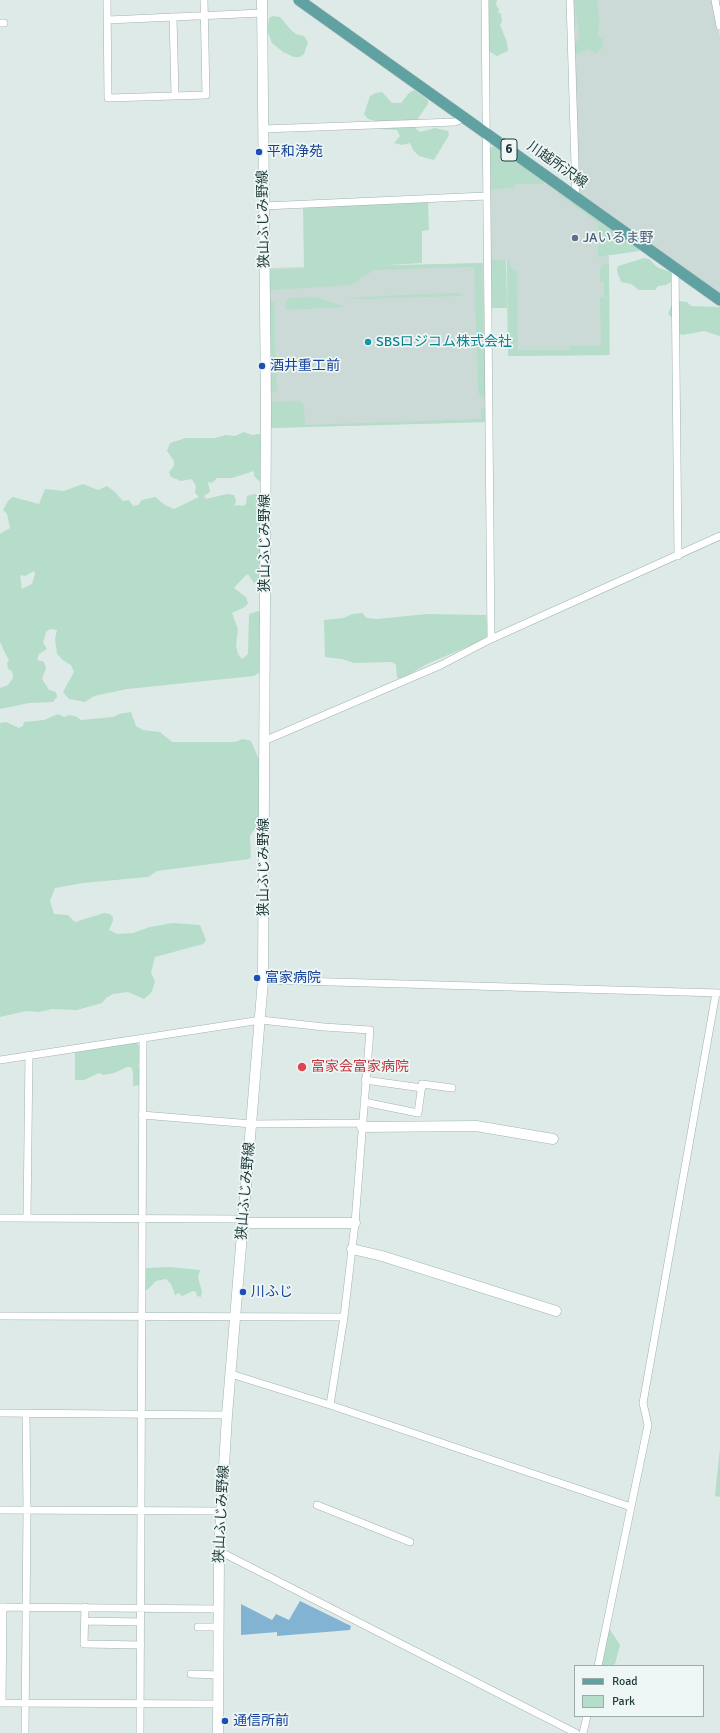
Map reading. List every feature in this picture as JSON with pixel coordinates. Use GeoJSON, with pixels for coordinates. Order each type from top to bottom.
{"type":"FeatureCollection","features":[{"type":"Feature","properties":{"kind":"main road","name":"狭山ふじみ野線"},"geometry":{"type":"LineString","coordinates":[[218,1733],[219,1551],[221,1511],[227,1415],[261,1020],[263,980],[266,406],[262,0]]}},
{"type":"Feature","properties":{"kind":"main road","name":"川越所沢線"},"geometry":{"type":"LineString","coordinates":[[299,0],[720,300]]}},
{"type":"Feature","properties":{"kind":"main road"},"geometry":{"type":"LineString","coordinates":[[362,1125],[417,1125],[447,1127],[476,1126],[553,1139]]}},
{"type":"Feature","properties":{"kind":"main road"},"geometry":{"type":"LineString","coordinates":[[244,1221],[355,1223]]}},
{"type":"Feature","properties":{"kind":"main road"},"geometry":{"type":"LineString","coordinates":[[352,1249],[389,1258],[556,1311]]}},
{"type":"Feature","properties":{"kind":"street"},"geometry":{"type":"LineString","coordinates":[[107,0],[108,98],[206,95],[204,0]]}},
{"type":"Feature","properties":{"kind":"street"},"geometry":{"type":"LineString","coordinates":[[485,0],[491,639]]}},
{"type":"Feature","properties":{"kind":"street"},"geometry":{"type":"LineString","coordinates":[[570,0],[576,198]]}},
{"type":"Feature","properties":{"kind":"street"},"geometry":{"type":"LineString","coordinates":[[715,0],[720,26]]}},
{"type":"Feature","properties":{"kind":"street"},"geometry":{"type":"LineString","coordinates":[[108,20],[262,13]]}},
{"type":"Feature","properties":{"kind":"street"},"geometry":{"type":"LineString","coordinates":[[173,17],[175,95]]}},
{"type":"Feature","properties":{"kind":"street"},"geometry":{"type":"LineString","coordinates":[[263,130],[455,122],[465,118]]}},
{"type":"Feature","properties":{"kind":"street"},"geometry":{"type":"LineString","coordinates":[[264,206],[486,196]]}},
{"type":"Feature","properties":{"kind":"street"},"geometry":{"type":"LineString","coordinates":[[675,267],[678,556]]}},
{"type":"Feature","properties":{"kind":"street"},"geometry":{"type":"LineString","coordinates":[[264,741],[441,665],[491,639],[720,536]]}},
{"type":"Feature","properties":{"kind":"street"},"geometry":{"type":"LineString","coordinates":[[263,980],[718,993],[643,1403],[648,1425],[598,1665]]}},
{"type":"Feature","properties":{"kind":"street"},"geometry":{"type":"LineString","coordinates":[[0,1060],[261,1020],[324,1028],[370,1030],[355,1223],[344,1317],[330,1405]]}},
{"type":"Feature","properties":{"kind":"street"},"geometry":{"type":"LineString","coordinates":[[140,1733],[142,1608],[143,1039]]}},
{"type":"Feature","properties":{"kind":"street"},"geometry":{"type":"LineString","coordinates":[[27,1218],[29,1055]]}},
{"type":"Feature","properties":{"kind":"street"},"geometry":{"type":"LineString","coordinates":[[365,1080],[422,1088]]}},
{"type":"Feature","properties":{"kind":"street"},"geometry":{"type":"LineString","coordinates":[[417,1125],[422,1084],[452,1088]]}},
{"type":"Feature","properties":{"kind":"street"},"geometry":{"type":"LineString","coordinates":[[364,1102],[418,1113]]}},
{"type":"Feature","properties":{"kind":"street"},"geometry":{"type":"LineString","coordinates":[[142,1115],[252,1124],[362,1125]]}},
{"type":"Feature","properties":{"kind":"street"},"geometry":{"type":"LineString","coordinates":[[0,1218],[142,1218],[244,1221]]}},
{"type":"Feature","properties":{"kind":"street"},"geometry":{"type":"LineString","coordinates":[[0,1316],[344,1317]]}},
{"type":"Feature","properties":{"kind":"street"},"geometry":{"type":"LineString","coordinates":[[231,1374],[330,1405],[631,1507]]}},
{"type":"Feature","properties":{"kind":"street"},"geometry":{"type":"LineString","coordinates":[[0,1413],[142,1413],[227,1415]]}},
{"type":"Feature","properties":{"kind":"street"},"geometry":{"type":"LineString","coordinates":[[25,1733],[27,1510],[26,1414]]}},
{"type":"Feature","properties":{"kind":"street"},"geometry":{"type":"LineString","coordinates":[[317,1505],[410,1542]]}},
{"type":"Feature","properties":{"kind":"street"},"geometry":{"type":"LineString","coordinates":[[0,1510],[221,1511]]}},
{"type":"Feature","properties":{"kind":"street"},"geometry":{"type":"LineString","coordinates":[[219,1551],[576,1733]]}},
{"type":"Feature","properties":{"kind":"street"},"geometry":{"type":"LineString","coordinates":[[219,1609],[1,1607],[1,1704],[219,1704]]}},
{"type":"Feature","properties":{"kind":"street"},"geometry":{"type":"LineString","coordinates":[[85,1607],[84,1644],[141,1645]]}},
{"type":"Feature","properties":{"kind":"street"},"geometry":{"type":"LineString","coordinates":[[85,1621],[141,1622]]}},
{"type":"Feature","properties":{"kind":"street"},"geometry":{"type":"LineString","coordinates":[[198,1627],[219,1627]]}},
{"type":"Feature","properties":{"kind":"street"},"geometry":{"type":"LineString","coordinates":[[191,1674],[219,1675]]}},
{"type":"Feature","properties":{"kind":"street"},"geometry":{"type":"LineString","coordinates":[[584,1733],[587,1717]]}},
{"type":"Feature","properties":{"kind":"shaded area"},"geometry":{"type":"Polygon","coordinates":[[[573,0],[713,0],[720,37],[720,294],[578,192],[573,0]]]}},
{"type":"Feature","properties":{"kind":"shaded area"},"geometry":{"type":"Polygon","coordinates":[[[545,182],[598,220],[598,256],[609,256],[610,355],[508,356],[507,260],[489,260],[490,184],[544,184],[545,182]]]}},
{"type":"Feature","properties":{"kind":"shaded area"},"geometry":{"type":"Polygon","coordinates":[[[483,263],[487,422],[271,428],[267,268],[483,263]]]}},
{"type":"Feature","properties":{"kind":"green space"},"geometry":{"type":"Polygon","coordinates":[[[486,0],[497,0],[496,5],[499,9],[498,12],[501,14],[502,21],[500,25],[507,42],[508,51],[497,56],[490,52],[487,46],[486,0]]]}},
{"type":"Feature","properties":{"kind":"green space"},"geometry":{"type":"Polygon","coordinates":[[[574,0],[597,0],[599,18],[598,36],[603,40],[603,46],[596,53],[588,49],[578,54],[575,50],[575,43],[579,40],[579,34],[574,0]]]}},
{"type":"Feature","properties":{"kind":"green space"},"geometry":{"type":"Polygon","coordinates":[[[273,16],[280,17],[291,30],[296,34],[304,36],[308,42],[304,54],[300,57],[294,57],[283,52],[272,43],[267,30],[269,18],[273,16]]]}},
{"type":"Feature","properties":{"kind":"green space"},"geometry":{"type":"Polygon","coordinates":[[[414,90],[428,100],[428,104],[416,121],[415,128],[420,132],[435,128],[448,131],[449,135],[434,160],[419,156],[413,150],[410,143],[402,145],[394,143],[400,136],[397,130],[383,129],[379,122],[368,119],[364,114],[370,96],[376,93],[382,92],[392,103],[401,103],[409,93],[414,90]]]}},
{"type":"Feature","properties":{"kind":"green space"},"geometry":{"type":"Polygon","coordinates":[[[494,146],[544,182],[544,184],[515,184],[515,188],[491,189],[490,148],[494,146]]]}},
{"type":"Feature","properties":{"kind":"green space"},"geometry":{"type":"Polygon","coordinates":[[[558,192],[640,250],[598,257],[598,223],[557,193],[558,192]]]}},
{"type":"Feature","properties":{"kind":"green space"},"geometry":{"type":"Polygon","coordinates":[[[428,202],[429,230],[422,231],[422,263],[373,266],[482,263],[486,397],[481,397],[478,392],[474,267],[374,270],[351,285],[271,290],[269,288],[269,270],[304,268],[303,207],[428,202]]]}},
{"type":"Feature","properties":{"kind":"green space"},"geometry":{"type":"Polygon","coordinates":[[[644,258],[649,259],[657,267],[670,272],[673,276],[671,282],[666,285],[658,286],[655,290],[639,290],[631,284],[621,282],[617,271],[618,266],[644,258]]]}},
{"type":"Feature","properties":{"kind":"green space"},"geometry":{"type":"Polygon","coordinates":[[[489,260],[506,260],[507,308],[489,308],[489,260]]]}},
{"type":"Feature","properties":{"kind":"green space"},"geometry":{"type":"Polygon","coordinates":[[[507,260],[510,262],[510,266],[517,272],[518,350],[569,350],[569,346],[601,346],[600,297],[604,297],[604,282],[600,282],[600,269],[604,264],[609,264],[609,355],[508,356],[507,260]]]}},
{"type":"Feature","properties":{"kind":"green space"},"geometry":{"type":"Polygon","coordinates":[[[459,293],[462,297],[425,297],[425,294],[459,293]]]}},
{"type":"Feature","properties":{"kind":"green space"},"geometry":{"type":"Polygon","coordinates":[[[423,294],[423,297],[347,298],[423,294]]]}},
{"type":"Feature","properties":{"kind":"green space"},"geometry":{"type":"Polygon","coordinates":[[[316,297],[345,307],[286,310],[286,301],[289,298],[316,297]]]}},
{"type":"Feature","properties":{"kind":"green space"},"geometry":{"type":"Polygon","coordinates":[[[268,300],[275,302],[277,393],[270,392],[268,300]]]}},
{"type":"Feature","properties":{"kind":"green space"},"geometry":{"type":"Polygon","coordinates":[[[679,301],[687,302],[691,306],[720,307],[720,336],[704,331],[682,335],[673,331],[674,319],[668,314],[672,304],[679,301]]]}},
{"type":"Feature","properties":{"kind":"green space"},"geometry":{"type":"Polygon","coordinates":[[[300,401],[304,405],[305,425],[481,419],[481,409],[485,408],[486,422],[270,428],[271,402],[300,401]]]}},
{"type":"Feature","properties":{"kind":"green space"},"geometry":{"type":"Polygon","coordinates":[[[244,432],[252,435],[259,434],[263,437],[264,458],[260,464],[263,469],[263,485],[254,476],[254,471],[232,478],[217,478],[212,483],[208,482],[210,492],[204,496],[206,499],[227,494],[234,495],[236,501],[234,506],[243,506],[246,504],[247,496],[256,494],[262,502],[261,585],[254,583],[248,574],[244,577],[234,588],[246,597],[248,603],[245,607],[232,613],[238,629],[236,646],[238,654],[242,659],[248,654],[249,614],[258,611],[261,613],[261,666],[259,673],[254,676],[127,689],[94,696],[85,702],[69,699],[63,692],[74,672],[71,665],[57,654],[55,639],[57,630],[50,629],[46,632],[43,643],[47,649],[39,654],[37,660],[44,662],[46,668],[42,679],[49,690],[56,692],[57,697],[53,702],[29,703],[0,709],[0,688],[8,685],[13,678],[12,671],[8,669],[7,663],[9,661],[0,642],[0,534],[10,528],[7,514],[3,510],[8,501],[13,497],[39,504],[45,489],[64,491],[83,484],[98,490],[107,486],[123,501],[129,500],[133,506],[138,505],[142,500],[155,497],[165,505],[174,509],[199,497],[195,493],[196,486],[192,479],[181,481],[171,477],[169,472],[174,466],[174,461],[167,451],[170,443],[186,438],[215,438],[226,435],[235,436],[244,432]],[[34,571],[25,576],[20,575],[22,589],[32,584],[35,574],[34,571]]]}},
{"type":"Feature","properties":{"kind":"green space"},"geometry":{"type":"Polygon","coordinates":[[[362,613],[367,618],[377,619],[427,614],[486,615],[488,638],[427,664],[403,678],[397,678],[396,665],[392,662],[354,663],[342,659],[325,657],[324,620],[344,618],[352,614],[362,613]]]}},
{"type":"Feature","properties":{"kind":"green space"},"geometry":{"type":"Polygon","coordinates":[[[131,712],[136,726],[143,730],[160,732],[172,742],[235,742],[243,739],[251,741],[260,762],[259,823],[250,836],[251,857],[249,859],[157,871],[148,877],[83,883],[55,888],[50,901],[54,914],[68,915],[75,922],[104,913],[110,914],[113,917],[113,921],[109,930],[117,934],[133,933],[150,927],[173,923],[200,925],[206,940],[203,944],[155,957],[151,972],[155,982],[151,993],[144,999],[128,992],[113,994],[106,998],[102,1003],[77,1010],[52,1009],[39,1012],[26,1011],[0,1017],[0,723],[6,722],[19,728],[23,726],[24,722],[44,720],[58,714],[64,717],[70,715],[81,720],[113,717],[119,714],[131,712]]]}},
{"type":"Feature","properties":{"kind":"green space"},"geometry":{"type":"Polygon","coordinates":[[[137,1042],[140,1049],[141,1062],[138,1065],[140,1071],[140,1085],[133,1086],[133,1072],[131,1067],[127,1067],[114,1073],[103,1075],[99,1073],[84,1080],[75,1080],[75,1051],[137,1042]]]}},
{"type":"Feature","properties":{"kind":"green space"},"geometry":{"type":"Polygon","coordinates":[[[169,1267],[200,1270],[198,1277],[202,1292],[201,1297],[197,1296],[196,1292],[193,1291],[182,1296],[179,1293],[175,1295],[171,1284],[166,1279],[156,1281],[147,1290],[144,1290],[144,1270],[146,1268],[169,1267]]]}},
{"type":"Feature","properties":{"kind":"green space"},"geometry":{"type":"Polygon","coordinates":[[[720,1448],[720,1497],[715,1496],[720,1448]]]}},
{"type":"Feature","properties":{"kind":"green space"},"geometry":{"type":"Polygon","coordinates":[[[609,1628],[620,1645],[615,1664],[599,1665],[609,1628]]]}},
{"type":"Feature","properties":{"kind":"water"},"geometry":{"type":"Polygon","coordinates":[[[300,1601],[351,1626],[350,1630],[277,1636],[277,1632],[241,1635],[241,1604],[272,1620],[276,1614],[289,1620],[300,1601]]]}},
{"type":"Feature","properties":{"kind":"place","name":"平和浄苑"},"geometry":{"type":"Point","coordinates":[259,152]}},
{"type":"Feature","properties":{"kind":"place","name":"JAいるま野"},"geometry":{"type":"Point","coordinates":[575,238]}},
{"type":"Feature","properties":{"kind":"place","name":"SBSロジコム株式会社"},"geometry":{"type":"Point","coordinates":[368,342]}},
{"type":"Feature","properties":{"kind":"place","name":"酒井重工前"},"geometry":{"type":"Point","coordinates":[262,366]}},
{"type":"Feature","properties":{"kind":"place","name":"富家病院"},"geometry":{"type":"Point","coordinates":[257,978]}},
{"type":"Feature","properties":{"kind":"place","name":"富家会富家病院"},"geometry":{"type":"Point","coordinates":[302,1067]}},
{"type":"Feature","properties":{"kind":"place","name":"川ふじ"},"geometry":{"type":"Point","coordinates":[243,1292]}},
{"type":"Feature","properties":{"kind":"place","name":"通信所前"},"geometry":{"type":"Point","coordinates":[225,1721]}}]}
